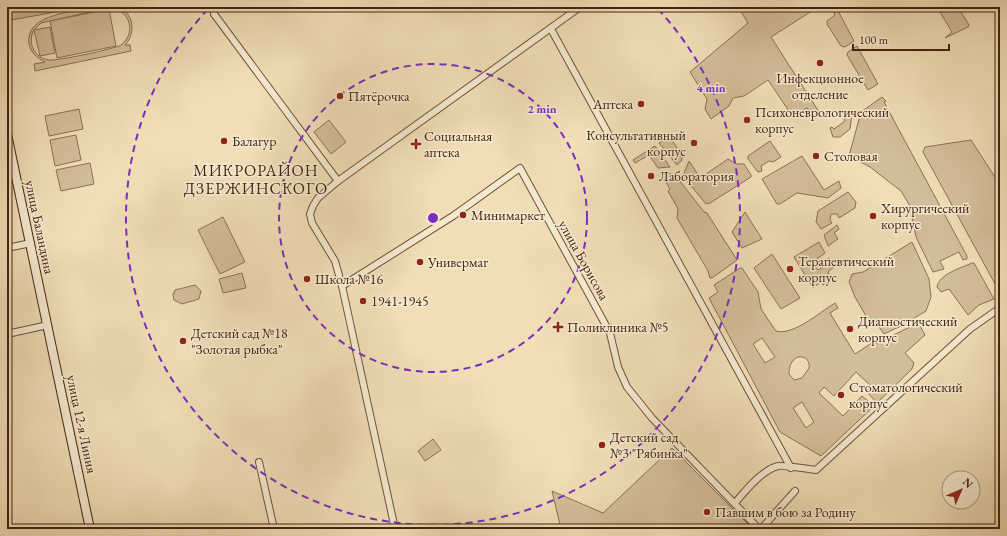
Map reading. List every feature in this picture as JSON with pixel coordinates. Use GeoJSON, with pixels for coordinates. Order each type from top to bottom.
{"type":"FeatureCollection","features":[{"type":"Feature","properties":{"kind":"street"},"geometry":{"type":"LineString","coordinates":[[395,529],[342,286],[335,261],[312,223],[310,214],[318,198],[338,181],[429,116],[440,106],[551,29],[580,7]]}},
{"type":"Feature","properties":{"kind":"street"},"geometry":{"type":"LineString","coordinates":[[214,14],[338,181]]}},
{"type":"Feature","properties":{"kind":"street"},"geometry":{"type":"LineString","coordinates":[[551,29],[791,468]]}},
{"type":"Feature","properties":{"kind":"street","name":"улица Баландина"},"geometry":{"type":"LineString","coordinates":[[7,134],[48,326]]}},
{"type":"Feature","properties":{"kind":"street","name":"улица Борисова"},"geometry":{"type":"LineString","coordinates":[[342,286],[453,216],[520,168],[610,333],[618,368],[626,387],[652,418],[760,529]]}},
{"type":"Feature","properties":{"kind":"street"},"geometry":{"type":"LineString","coordinates":[[7,248],[31,243]]}},
{"type":"Feature","properties":{"kind":"street"},"geometry":{"type":"LineString","coordinates":[[736,503],[748,487],[766,472],[779,465],[791,468],[816,470],[970,330],[1000,308]]}},
{"type":"Feature","properties":{"kind":"street"},"geometry":{"type":"LineString","coordinates":[[7,334],[48,326]]}},
{"type":"Feature","properties":{"kind":"street","name":"улица 12-я Линия"},"geometry":{"type":"LineString","coordinates":[[48,326],[90,529]]}},
{"type":"Feature","properties":{"kind":"street"},"geometry":{"type":"LineString","coordinates":[[259,462],[274,529]]}},
{"type":"Feature","properties":{"kind":"street"},"geometry":{"type":"LineString","coordinates":[[760,529],[795,491]]}},
{"type":"Feature","properties":{"kind":"shaded area"},"geometry":{"type":"Polygon","coordinates":[[[8,7],[84,7],[11,20],[8,7]]]}},
{"type":"Feature","properties":{"kind":"shaded area"},"geometry":{"type":"Polygon","coordinates":[[[98,7],[118,7],[129,15],[132,31],[131,36],[125,45],[130,45],[131,51],[35,71],[34,64],[45,62],[35,55],[29,44],[30,34],[35,26],[54,15],[98,7]],[[111,8],[41,23],[34,30],[32,35],[31,39],[33,49],[39,56],[49,60],[74,57],[116,47],[121,45],[126,40],[130,30],[128,20],[124,15],[120,11],[111,8]]]}},
{"type":"Feature","properties":{"kind":"shaded area"},"geometry":{"type":"Polygon","coordinates":[[[738,7],[818,7],[771,37],[819,112],[813,116],[807,108],[793,117],[768,80],[744,96],[733,98],[729,106],[711,119],[705,109],[707,99],[690,72],[748,23],[738,7]]]}},
{"type":"Feature","properties":{"kind":"shaded area"},"geometry":{"type":"Polygon","coordinates":[[[832,7],[836,7],[854,41],[845,47],[841,46],[827,24],[827,21],[835,15],[832,7]]]}},
{"type":"Feature","properties":{"kind":"shaded area"},"geometry":{"type":"Polygon","coordinates":[[[937,7],[958,7],[969,25],[968,27],[945,38],[952,32],[937,7]]]}},
{"type":"Feature","properties":{"kind":"shaded area"},"geometry":{"type":"Polygon","coordinates":[[[109,9],[116,46],[57,58],[50,21],[109,9]]]}},
{"type":"Feature","properties":{"kind":"shaded area"},"geometry":{"type":"Polygon","coordinates":[[[50,27],[55,53],[40,56],[34,30],[50,27]]]}},
{"type":"Feature","properties":{"kind":"shaded area"},"geometry":{"type":"Polygon","coordinates":[[[857,46],[878,84],[868,90],[847,55],[848,52],[857,46]]]}},
{"type":"Feature","properties":{"kind":"shaded area"},"geometry":{"type":"Polygon","coordinates":[[[882,97],[886,101],[884,102],[967,256],[967,259],[963,260],[959,252],[940,261],[944,269],[933,272],[916,237],[910,206],[901,191],[870,167],[849,156],[861,112],[882,97]]]}},
{"type":"Feature","properties":{"kind":"shaded area"},"geometry":{"type":"Polygon","coordinates":[[[79,109],[83,129],[49,136],[45,116],[79,109]]]}},
{"type":"Feature","properties":{"kind":"shaded area"},"geometry":{"type":"Polygon","coordinates":[[[852,114],[850,129],[840,137],[833,137],[830,128],[832,127],[834,129],[845,121],[844,119],[852,114]]]}},
{"type":"Feature","properties":{"kind":"shaded area"},"geometry":{"type":"Polygon","coordinates":[[[329,120],[346,142],[331,154],[314,132],[329,120]]]}},
{"type":"Feature","properties":{"kind":"shaded area"},"geometry":{"type":"Polygon","coordinates":[[[76,135],[81,160],[55,166],[50,140],[76,135]]]}},
{"type":"Feature","properties":{"kind":"shaded area"},"geometry":{"type":"Polygon","coordinates":[[[669,136],[680,152],[682,160],[677,165],[659,143],[669,136]]]}},
{"type":"Feature","properties":{"kind":"shaded area"},"geometry":{"type":"Polygon","coordinates":[[[971,140],[1000,185],[1000,293],[923,152],[925,147],[971,140]]]}},
{"type":"Feature","properties":{"kind":"shaded area"},"geometry":{"type":"Polygon","coordinates":[[[770,141],[781,157],[773,162],[769,161],[761,166],[762,171],[758,172],[748,159],[748,156],[770,141]]]}},
{"type":"Feature","properties":{"kind":"shaded area"},"geometry":{"type":"Polygon","coordinates":[[[655,146],[670,167],[658,168],[649,155],[635,163],[633,160],[655,146]]]}},
{"type":"Feature","properties":{"kind":"shaded area"},"geometry":{"type":"Polygon","coordinates":[[[802,156],[824,190],[839,181],[841,188],[828,198],[797,193],[780,204],[777,204],[762,179],[802,156]]]}},
{"type":"Feature","properties":{"kind":"shaded area"},"geometry":{"type":"Polygon","coordinates":[[[728,159],[737,164],[744,164],[751,177],[710,203],[706,204],[683,176],[689,161],[699,176],[703,176],[728,159]]]}},
{"type":"Feature","properties":{"kind":"shaded area"},"geometry":{"type":"Polygon","coordinates":[[[90,163],[94,184],[61,191],[56,170],[90,163]]]}},
{"type":"Feature","properties":{"kind":"shaded area"},"geometry":{"type":"Polygon","coordinates":[[[668,173],[676,176],[704,212],[707,213],[737,260],[712,278],[710,278],[708,271],[677,218],[678,209],[668,191],[670,189],[662,176],[668,173]]]}},
{"type":"Feature","properties":{"kind":"shaded area"},"geometry":{"type":"Polygon","coordinates":[[[848,192],[856,202],[855,208],[839,218],[837,214],[831,214],[830,220],[832,223],[821,229],[816,222],[818,211],[848,192]]]}},
{"type":"Feature","properties":{"kind":"shaded area"},"geometry":{"type":"Polygon","coordinates":[[[745,212],[762,239],[742,248],[732,232],[745,212]]]}},
{"type":"Feature","properties":{"kind":"shaded area"},"geometry":{"type":"Polygon","coordinates":[[[223,217],[245,262],[220,274],[198,230],[223,217]]]}},
{"type":"Feature","properties":{"kind":"shaded area"},"geometry":{"type":"Polygon","coordinates":[[[837,225],[839,229],[834,233],[838,239],[828,246],[824,235],[837,225]]]}},
{"type":"Feature","properties":{"kind":"shaded area"},"geometry":{"type":"Polygon","coordinates":[[[819,242],[825,253],[814,261],[814,265],[818,270],[825,266],[822,262],[829,258],[834,267],[828,272],[832,280],[823,285],[821,282],[813,288],[794,257],[819,242]]]}},
{"type":"Feature","properties":{"kind":"shaded area"},"geometry":{"type":"Polygon","coordinates":[[[912,242],[929,279],[931,297],[926,311],[884,334],[879,327],[870,323],[855,297],[849,282],[852,274],[863,272],[912,242]]]}},
{"type":"Feature","properties":{"kind":"shaded area"},"geometry":{"type":"Polygon","coordinates":[[[772,254],[800,298],[781,309],[754,268],[772,254]]]}},
{"type":"Feature","properties":{"kind":"shaded area"},"geometry":{"type":"Polygon","coordinates":[[[974,263],[994,299],[979,305],[968,315],[949,289],[941,292],[937,287],[942,278],[946,275],[974,263]]]}},
{"type":"Feature","properties":{"kind":"shaded area"},"geometry":{"type":"Polygon","coordinates":[[[742,268],[758,292],[761,309],[776,331],[783,332],[798,327],[835,303],[838,308],[830,313],[855,354],[872,343],[877,343],[916,324],[920,326],[925,335],[905,353],[914,363],[912,369],[877,403],[867,392],[871,386],[856,372],[834,396],[824,387],[819,393],[843,416],[862,396],[874,406],[821,456],[780,432],[709,298],[718,292],[714,285],[742,268]],[[762,338],[753,344],[765,363],[775,357],[762,338]],[[798,357],[790,366],[789,374],[794,380],[802,378],[809,368],[809,365],[805,358],[798,357]],[[802,402],[793,408],[806,428],[814,422],[802,402]]]}},
{"type":"Feature","properties":{"kind":"shaded area"},"geometry":{"type":"Polygon","coordinates":[[[242,273],[246,288],[223,293],[219,279],[242,273]]]}},
{"type":"Feature","properties":{"kind":"shaded area"},"geometry":{"type":"Polygon","coordinates":[[[195,285],[201,291],[199,299],[182,304],[174,300],[173,295],[175,290],[195,285]]]}},
{"type":"Feature","properties":{"kind":"shaded area"},"geometry":{"type":"Polygon","coordinates":[[[433,439],[441,450],[425,461],[418,451],[433,439]]]}},
{"type":"Feature","properties":{"kind":"shaded area"},"geometry":{"type":"Polygon","coordinates":[[[672,448],[750,526],[735,529],[561,529],[552,491],[603,513],[672,448]]]}},
{"type":"Feature","properties":{"kind":"place","name":"Инфекционное отделение"},"geometry":{"type":"Point","coordinates":[820,63]}},
{"type":"Feature","properties":{"kind":"place","name":"Пятёрочка"},"geometry":{"type":"Point","coordinates":[340,96]}},
{"type":"Feature","properties":{"kind":"place","name":"Аптека"},"geometry":{"type":"Point","coordinates":[641,104]}},
{"type":"Feature","properties":{"kind":"place","name":"Психоневрологический корпус"},"geometry":{"type":"Point","coordinates":[747,120]}},
{"type":"Feature","properties":{"kind":"place","name":"Балагур"},"geometry":{"type":"Point","coordinates":[224,141]}},
{"type":"Feature","properties":{"kind":"place","name":"Консультативный корпус"},"geometry":{"type":"Point","coordinates":[694,143]}},
{"type":"Feature","properties":{"kind":"place","name":"Социальная аптека"},"geometry":{"type":"Point","coordinates":[416,144]}},
{"type":"Feature","properties":{"kind":"place","name":"Столовая"},"geometry":{"type":"Point","coordinates":[816,156]}},
{"type":"Feature","properties":{"kind":"place","name":"Лаборатория"},"geometry":{"type":"Point","coordinates":[651,176]}},
{"type":"Feature","properties":{"kind":"place","name":"Минимаркет"},"geometry":{"type":"Point","coordinates":[463,215]}},
{"type":"Feature","properties":{"kind":"place","name":"Хирургический корпус"},"geometry":{"type":"Point","coordinates":[873,216]}},
{"type":"Feature","properties":{"kind":"place","name":"Универмаг"},"geometry":{"type":"Point","coordinates":[420,262]}},
{"type":"Feature","properties":{"kind":"place","name":"Терапевтический корпус"},"geometry":{"type":"Point","coordinates":[790,269]}},
{"type":"Feature","properties":{"kind":"place","name":"Школа №16"},"geometry":{"type":"Point","coordinates":[307,279]}},
{"type":"Feature","properties":{"kind":"place","name":"1941-1945"},"geometry":{"type":"Point","coordinates":[363,301]}},
{"type":"Feature","properties":{"kind":"place","name":"Поликлиника №5"},"geometry":{"type":"Point","coordinates":[558,327]}},
{"type":"Feature","properties":{"kind":"place","name":"Диагностический корпус"},"geometry":{"type":"Point","coordinates":[850,329]}},
{"type":"Feature","properties":{"kind":"place","name":"Детский сад №18 \"Золотая рыбка\""},"geometry":{"type":"Point","coordinates":[183,341]}},
{"type":"Feature","properties":{"kind":"place","name":"Стоматологический корпус"},"geometry":{"type":"Point","coordinates":[841,395]}},
{"type":"Feature","properties":{"kind":"place","name":"Детский сад №3 \"Рябинка\""},"geometry":{"type":"Point","coordinates":[602,445]}},
{"type":"Feature","properties":{"kind":"place","name":"Павшим в бою за Родину"},"geometry":{"type":"Point","coordinates":[707,512]}},
{"type":"Feature","properties":{"kind":"district","name":"МИКРОРАЙОН ДЗЕРЖИНСКОГО"},"geometry":{"type":"Point","coordinates":[256,179]}}]}
